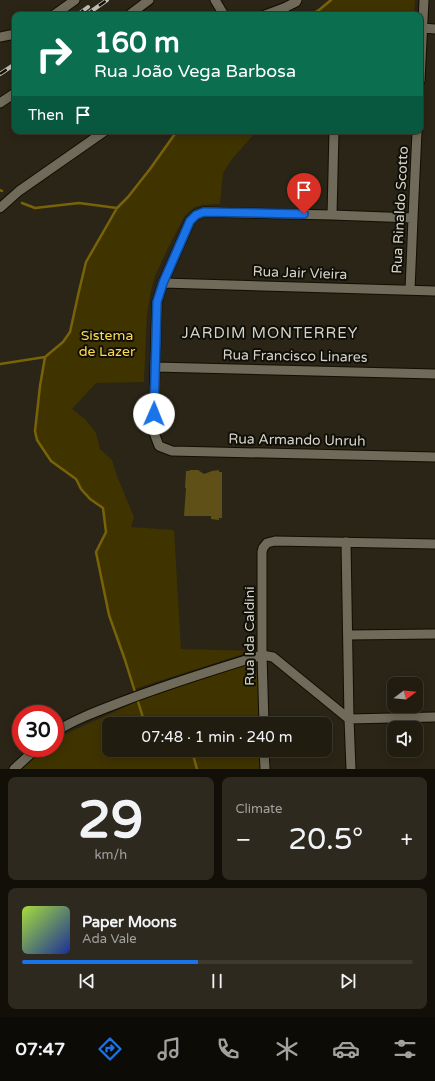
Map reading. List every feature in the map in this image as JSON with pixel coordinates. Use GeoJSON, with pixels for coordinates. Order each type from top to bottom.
{"type":"FeatureCollection","features":[{"type":"Feature","properties":{"kind":"street"},"geometry":{"type":"LineString","coordinates":[[58,12],[75,0]]}},
{"type":"Feature","properties":{"kind":"street"},"geometry":{"type":"LineString","coordinates":[[133,12],[150,0]]}},
{"type":"Feature","properties":{"kind":"street"},"geometry":{"type":"LineString","coordinates":[[214,0],[222,12]]}},
{"type":"Feature","properties":{"kind":"street"},"geometry":{"type":"LineString","coordinates":[[273,12],[296,2],[297,0]]}},
{"type":"Feature","properties":{"kind":"street"},"geometry":{"type":"LineString","coordinates":[[424,0],[423,28],[435,29]]}},
{"type":"Feature","properties":{"kind":"street"},"geometry":{"type":"LineString","coordinates":[[0,37],[12,35]]}},
{"type":"Feature","properties":{"kind":"street"},"geometry":{"type":"LineString","coordinates":[[0,103],[12,95]]}},
{"type":"Feature","properties":{"kind":"street"},"geometry":{"type":"LineString","coordinates":[[0,208],[19,191],[60,164],[101,134]]}},
{"type":"Feature","properties":{"kind":"street"},"geometry":{"type":"LineString","coordinates":[[332,214],[334,134]]}},
{"type":"Feature","properties":{"kind":"street","name":"Rua Rinaldo Scotto"},"geometry":{"type":"LineString","coordinates":[[410,290],[417,134]]}},
{"type":"Feature","properties":{"kind":"street"},"geometry":{"type":"LineString","coordinates":[[155,367],[157,302],[163,283],[190,221],[196,215],[204,212],[332,214],[412,218]]}},
{"type":"Feature","properties":{"kind":"street","name":"Rua Jair Vieira"},"geometry":{"type":"LineString","coordinates":[[163,283],[435,290]]}},
{"type":"Feature","properties":{"kind":"street","name":"Rua Francisco Linares"},"geometry":{"type":"LineString","coordinates":[[155,367],[435,374]]}},
{"type":"Feature","properties":{"kind":"street","name":"Rua Armando Unruh"},"geometry":{"type":"LineString","coordinates":[[155,367],[153,430],[159,446],[172,451],[435,457]]}},
{"type":"Feature","properties":{"kind":"street","name":"Rua Ida Caldini"},"geometry":{"type":"LineString","coordinates":[[264,717],[262,654],[263,548],[267,543],[275,541],[346,542]]}},
{"type":"Feature","properties":{"kind":"street"},"geometry":{"type":"LineString","coordinates":[[351,769],[346,542],[435,544]]}},
{"type":"Feature","properties":{"kind":"street"},"geometry":{"type":"LineString","coordinates":[[348,635],[435,634]]}},
{"type":"Feature","properties":{"kind":"street"},"geometry":{"type":"LineString","coordinates":[[64,727],[87,715],[144,693],[262,654],[273,657],[349,719],[435,717]]}},
{"type":"Feature","properties":{"kind":"street"},"geometry":{"type":"LineString","coordinates":[[14,769],[27,757]]}},
{"type":"Feature","properties":{"kind":"street"},"geometry":{"type":"LineString","coordinates":[[264,757],[265,769]]}},
{"type":"Feature","properties":{"kind":"green space"},"geometry":{"type":"Polygon","coordinates":[[[331,0],[415,0],[414,12],[315,12],[331,0]]]}},
{"type":"Feature","properties":{"kind":"green space","name":"Sistema de Lazer"},"geometry":{"type":"Polygon","coordinates":[[[175,134],[254,134],[232,159],[223,173],[220,204],[195,207],[184,217],[155,276],[147,313],[144,382],[96,383],[72,409],[86,420],[96,433],[100,449],[112,460],[134,517],[131,527],[174,530],[181,649],[253,651],[134,689],[109,615],[96,552],[106,532],[103,508],[90,499],[81,489],[76,479],[51,461],[37,440],[36,430],[40,386],[45,357],[63,342],[70,332],[86,262],[117,208],[128,197],[175,134]]]}},
{"type":"Feature","properties":{"kind":"green space"},"geometry":{"type":"Polygon","coordinates":[[[244,665],[252,667],[256,672],[258,680],[259,717],[103,717],[138,701],[244,665]]]}},
{"type":"Feature","properties":{"kind":"green space"},"geometry":{"type":"Polygon","coordinates":[[[102,717],[102,757],[260,757],[261,769],[22,769],[35,757],[64,757],[64,735],[102,717]]]}},
{"type":"Feature","properties":{"kind":"building"},"geometry":{"type":"Polygon","coordinates":[[[198,470],[204,474],[219,470],[219,472],[222,472],[222,518],[219,518],[219,520],[211,519],[211,516],[184,516],[186,471],[198,470]]]}},
{"type":"Feature","properties":{"kind":"waterway"},"geometry":{"type":"LineString","coordinates":[[315,12],[331,0]]}},
{"type":"Feature","properties":{"kind":"waterway"},"geometry":{"type":"LineString","coordinates":[[0,364],[45,357],[63,342],[70,332],[86,262],[117,208],[128,197],[150,169],[175,134]]}},
{"type":"Feature","properties":{"kind":"waterway"},"geometry":{"type":"LineString","coordinates":[[22,203],[35,208],[79,203],[117,208]]}},
{"type":"Feature","properties":{"kind":"waterway"},"geometry":{"type":"LineString","coordinates":[[45,357],[35,431],[37,440],[51,461],[76,479],[81,489],[90,499],[103,508],[106,532],[96,552],[109,615],[143,717]]}},
{"type":"Feature","properties":{"kind":"waterway"},"geometry":{"type":"LineString","coordinates":[[194,757],[197,769]]}},
{"type":"Feature","properties":{"kind":"railway"},"geometry":{"type":"LineString","coordinates":[[90,12],[107,0]]}},
{"type":"Feature","properties":{"kind":"railway"},"geometry":{"type":"LineString","coordinates":[[81,12],[88,7]]}},
{"type":"Feature","properties":{"kind":"railway"},"geometry":{"type":"LineString","coordinates":[[0,74],[12,66]]}},
{"type":"Feature","properties":{"kind":"district","name":"JARDIM MONTERREY"},"geometry":{"type":"Point","coordinates":[270,333]}},
{"type":"Feature","properties":{"kind":"route"},"geometry":{"type":"LineString","coordinates":[[154,414],[157,302],[163,283],[190,221],[196,215],[204,212],[304,214]]}}]}
